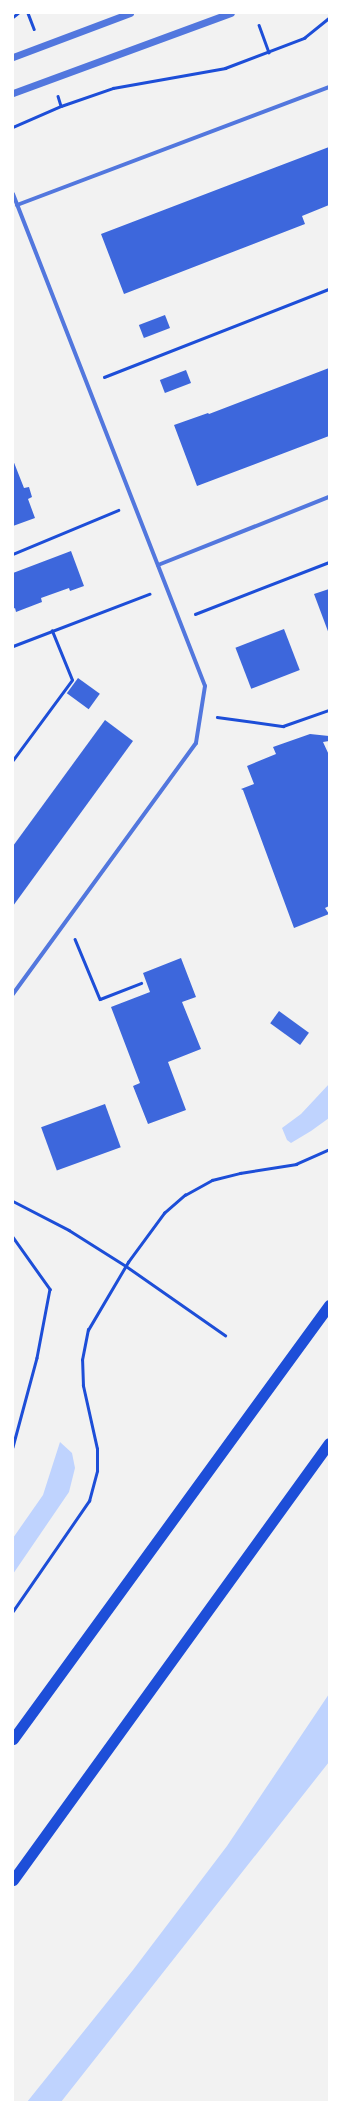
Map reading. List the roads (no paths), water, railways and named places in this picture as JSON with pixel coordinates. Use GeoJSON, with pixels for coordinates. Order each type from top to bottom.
{"type":"FeatureCollection","features":[{"type":"Feature","properties":{"kind":"highway"},"geometry":{"type":"LineString","coordinates":[[13,1739],[329,1305]]}},
{"type":"Feature","properties":{"kind":"highway"},"geometry":{"type":"LineString","coordinates":[[13,1880],[329,1443]]}},
{"type":"Feature","properties":{"kind":"street"},"geometry":{"type":"LineString","coordinates":[[13,57],[130,13]]}},
{"type":"Feature","properties":{"kind":"street"},"geometry":{"type":"LineString","coordinates":[[13,93],[231,13]]}},
{"type":"Feature","properties":{"kind":"street"},"geometry":{"type":"LineString","coordinates":[[17,205],[329,88]]}},
{"type":"Feature","properties":{"kind":"street"},"geometry":{"type":"LineString","coordinates":[[13,194],[205,686],[196,743],[13,994]]}},
{"type":"Feature","properties":{"kind":"street"},"geometry":{"type":"LineString","coordinates":[[158,565],[329,497]]}},
{"type":"Feature","properties":{"kind":"water"},"geometry":{"type":"Polygon","coordinates":[[[329,1084],[329,1118],[291,1143],[287,1140],[282,1128],[301,1114],[329,1084]]]}},
{"type":"Feature","properties":{"kind":"water"},"geometry":{"type":"Polygon","coordinates":[[[60,1442],[72,1453],[75,1468],[69,1492],[13,1574],[13,1538],[43,1495],[60,1442]]]}},
{"type":"Feature","properties":{"kind":"water"},"geometry":{"type":"Polygon","coordinates":[[[329,1694],[329,1762],[61,2102],[27,2102],[133,1970],[227,1846],[329,1694]]]}}]}
